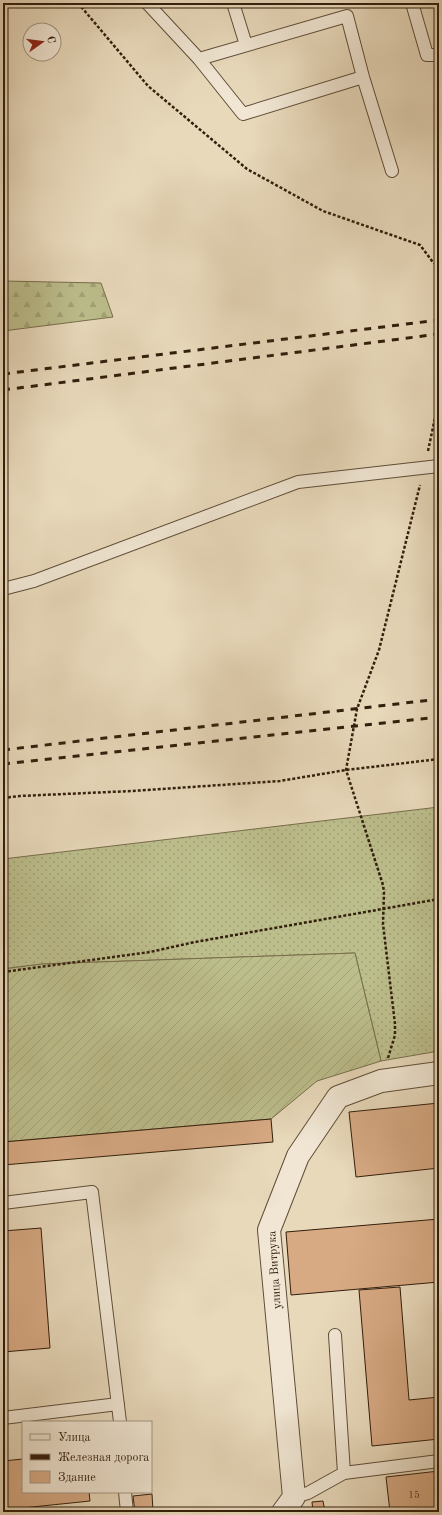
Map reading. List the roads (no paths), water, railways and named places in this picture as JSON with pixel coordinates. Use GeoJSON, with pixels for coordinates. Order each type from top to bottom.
{"type":"FeatureCollection","features":[{"type":"Feature","properties":{"kind":"street","name":"улица Витрука"},"geometry":{"type":"LineString","coordinates":[[288,1504],[269,1230],[298,1156],[338,1097],[381,1081],[439,1073]]}},
{"type":"Feature","properties":{"kind":"lane"},"geometry":{"type":"LineString","coordinates":[[147,3],[199,59],[243,114],[363,77]]}},
{"type":"Feature","properties":{"kind":"lane"},"geometry":{"type":"LineString","coordinates":[[233,3],[246,45]]}},
{"type":"Feature","properties":{"kind":"lane"},"geometry":{"type":"LineString","coordinates":[[412,3],[427,55],[439,55]]}},
{"type":"Feature","properties":{"kind":"lane"},"geometry":{"type":"LineString","coordinates":[[199,59],[346,16],[392,171]]}},
{"type":"Feature","properties":{"kind":"lane"},"geometry":{"type":"LineString","coordinates":[[3,589],[34,581],[298,482],[439,466]]}},
{"type":"Feature","properties":{"kind":"lane"},"geometry":{"type":"LineString","coordinates":[[3,1203],[92,1192],[120,1421]]}},
{"type":"Feature","properties":{"kind":"lane"},"geometry":{"type":"LineString","coordinates":[[335,1335],[344,1473]]}},
{"type":"Feature","properties":{"kind":"lane"},"geometry":{"type":"LineString","coordinates":[[3,1418],[118,1404]]}},
{"type":"Feature","properties":{"kind":"lane"},"geometry":{"type":"LineString","coordinates":[[288,1504],[344,1473],[439,1461]]}},
{"type":"Feature","properties":{"kind":"lane"},"geometry":{"type":"LineString","coordinates":[[125,1493],[127,1512]]}},
{"type":"Feature","properties":{"kind":"railway"},"geometry":{"type":"LineString","coordinates":[[3,374],[439,320]]}},
{"type":"Feature","properties":{"kind":"railway"},"geometry":{"type":"LineString","coordinates":[[3,390],[439,334]]}},
{"type":"Feature","properties":{"kind":"railway"},"geometry":{"type":"LineString","coordinates":[[3,750],[439,699]]}},
{"type":"Feature","properties":{"kind":"railway"},"geometry":{"type":"LineString","coordinates":[[3,764],[439,717]]}}]}
